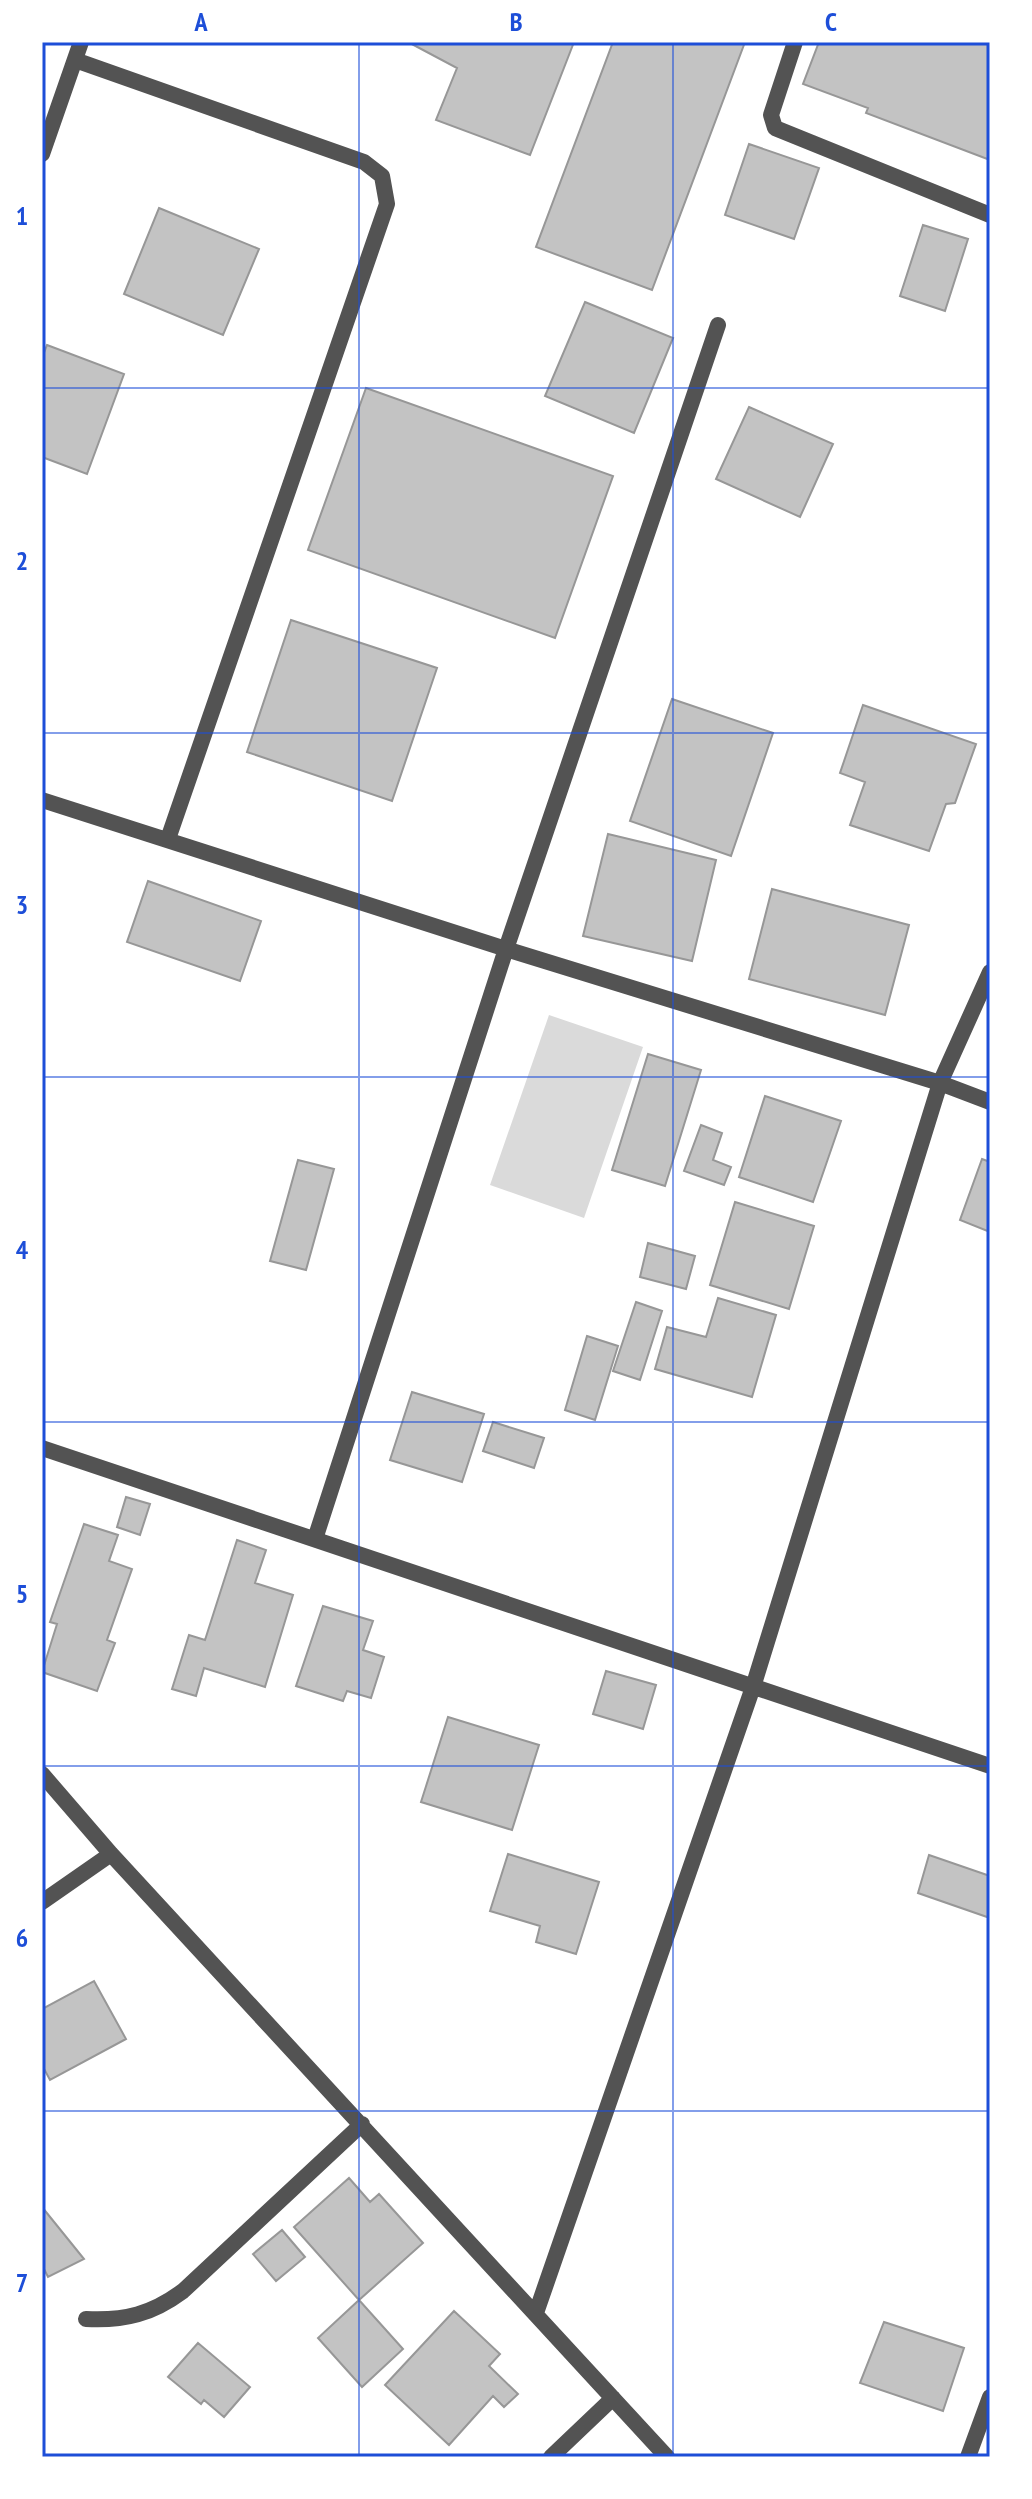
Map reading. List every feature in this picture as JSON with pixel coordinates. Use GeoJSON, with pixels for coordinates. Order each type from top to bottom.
{"type":"FeatureCollection","features":[{"type":"Feature","properties":{"kind":"street"},"geometry":{"type":"LineString","coordinates":[[42,154],[81,42]]}},
{"type":"Feature","properties":{"kind":"street"},"geometry":{"type":"LineString","coordinates":[[795,42],[771,115],[775,128],[990,215]]}},
{"type":"Feature","properties":{"kind":"street"},"geometry":{"type":"LineString","coordinates":[[75,60],[364,162],[382,176],[387,204],[168,839]]}},
{"type":"Feature","properties":{"kind":"street"},"geometry":{"type":"LineString","coordinates":[[315,1539],[506,949],[718,325]]}},
{"type":"Feature","properties":{"kind":"street"},"geometry":{"type":"LineString","coordinates":[[42,800],[506,949],[940,1083],[990,1102]]}},
{"type":"Feature","properties":{"kind":"street"},"geometry":{"type":"LineString","coordinates":[[536,2313],[753,1687],[940,1083],[990,972]]}},
{"type":"Feature","properties":{"kind":"street"},"geometry":{"type":"LineString","coordinates":[[42,1448],[990,1766]]}},
{"type":"Feature","properties":{"kind":"street"},"geometry":{"type":"LineString","coordinates":[[42,1774],[111,1854],[667,2457]]}},
{"type":"Feature","properties":{"kind":"street"},"geometry":{"type":"LineString","coordinates":[[42,1902],[111,1854]]}},
{"type":"Feature","properties":{"kind":"street"},"geometry":{"type":"LineString","coordinates":[[86,2319],[115,2321],[161,2307],[183,2291],[362,2124]]}},
{"type":"Feature","properties":{"kind":"street"},"geometry":{"type":"LineString","coordinates":[[968,2457],[990,2397]]}},
{"type":"Feature","properties":{"kind":"street"},"geometry":{"type":"LineString","coordinates":[[551,2457],[613,2398]]}},
{"type":"Feature","properties":{"kind":"shaded area"},"geometry":{"type":"Polygon","coordinates":[[[549,1015],[643,1047],[584,1218],[490,1185],[549,1015]]]}},
{"type":"Feature","properties":{"kind":"building"},"geometry":{"type":"Polygon","coordinates":[[[408,42],[574,42],[530,155],[436,120],[457,68],[408,42]]]}},
{"type":"Feature","properties":{"kind":"building"},"geometry":{"type":"Polygon","coordinates":[[[613,42],[745,42],[652,290],[536,247],[613,42]]]}},
{"type":"Feature","properties":{"kind":"building"},"geometry":{"type":"Polygon","coordinates":[[[819,42],[990,42],[990,160],[866,113],[868,108],[803,84],[819,42]]]}},
{"type":"Feature","properties":{"kind":"building"},"geometry":{"type":"Polygon","coordinates":[[[749,144],[819,168],[794,239],[725,215],[749,144]]]}},
{"type":"Feature","properties":{"kind":"building"},"geometry":{"type":"Polygon","coordinates":[[[159,208],[259,249],[223,335],[124,294],[159,208]]]}},
{"type":"Feature","properties":{"kind":"building"},"geometry":{"type":"Polygon","coordinates":[[[923,225],[968,239],[945,311],[900,296],[923,225]]]}},
{"type":"Feature","properties":{"kind":"building"},"geometry":{"type":"Polygon","coordinates":[[[585,302],[673,338],[634,433],[545,396],[585,302]]]}},
{"type":"Feature","properties":{"kind":"building"},"geometry":{"type":"Polygon","coordinates":[[[47,345],[124,374],[87,474],[42,457],[42,358],[47,345]]]}},
{"type":"Feature","properties":{"kind":"building"},"geometry":{"type":"Polygon","coordinates":[[[366,388],[613,476],[555,638],[308,550],[366,388]]]}},
{"type":"Feature","properties":{"kind":"building"},"geometry":{"type":"Polygon","coordinates":[[[749,407],[833,444],[800,517],[716,479],[749,407]]]}},
{"type":"Feature","properties":{"kind":"building"},"geometry":{"type":"Polygon","coordinates":[[[291,620],[437,668],[392,801],[247,752],[291,620]]]}},
{"type":"Feature","properties":{"kind":"building"},"geometry":{"type":"Polygon","coordinates":[[[672,699],[773,733],[731,856],[630,821],[672,699]]]}},
{"type":"Feature","properties":{"kind":"building"},"geometry":{"type":"Polygon","coordinates":[[[863,705],[976,744],[955,803],[946,804],[929,851],[850,825],[865,782],[840,773],[863,705]]]}},
{"type":"Feature","properties":{"kind":"building"},"geometry":{"type":"Polygon","coordinates":[[[608,834],[716,860],[692,961],[583,936],[608,834]]]}},
{"type":"Feature","properties":{"kind":"building"},"geometry":{"type":"Polygon","coordinates":[[[148,881],[261,921],[240,981],[127,942],[148,881]]]}},
{"type":"Feature","properties":{"kind":"building"},"geometry":{"type":"Polygon","coordinates":[[[772,889],[909,925],[885,1015],[749,979],[772,889]]]}},
{"type":"Feature","properties":{"kind":"building"},"geometry":{"type":"Polygon","coordinates":[[[648,1054],[701,1070],[665,1186],[612,1170],[648,1054]]]}},
{"type":"Feature","properties":{"kind":"building"},"geometry":{"type":"Polygon","coordinates":[[[765,1096],[841,1121],[813,1202],[739,1177],[765,1096]]]}},
{"type":"Feature","properties":{"kind":"building"},"geometry":{"type":"Polygon","coordinates":[[[701,1125],[722,1133],[713,1160],[731,1167],[724,1185],[684,1171],[701,1125]]]}},
{"type":"Feature","properties":{"kind":"building"},"geometry":{"type":"Polygon","coordinates":[[[982,1159],[990,1162],[990,1232],[960,1220],[982,1159]]]}},
{"type":"Feature","properties":{"kind":"building"},"geometry":{"type":"Polygon","coordinates":[[[298,1160],[334,1169],[306,1270],[270,1261],[298,1160]]]}},
{"type":"Feature","properties":{"kind":"building"},"geometry":{"type":"Polygon","coordinates":[[[735,1202],[814,1226],[789,1309],[710,1285],[735,1202]]]}},
{"type":"Feature","properties":{"kind":"building"},"geometry":{"type":"Polygon","coordinates":[[[648,1243],[695,1256],[686,1289],[640,1277],[648,1243]]]}},
{"type":"Feature","properties":{"kind":"building"},"geometry":{"type":"Polygon","coordinates":[[[718,1298],[776,1315],[752,1397],[655,1369],[667,1327],[706,1337],[718,1298]]]}},
{"type":"Feature","properties":{"kind":"building"},"geometry":{"type":"Polygon","coordinates":[[[636,1302],[662,1311],[640,1380],[613,1371],[636,1302]]]}},
{"type":"Feature","properties":{"kind":"building"},"geometry":{"type":"Polygon","coordinates":[[[587,1336],[618,1346],[595,1420],[565,1410],[587,1336]]]}},
{"type":"Feature","properties":{"kind":"building"},"geometry":{"type":"Polygon","coordinates":[[[412,1392],[484,1414],[462,1482],[390,1460],[412,1392]]]}},
{"type":"Feature","properties":{"kind":"building"},"geometry":{"type":"Polygon","coordinates":[[[493,1422],[544,1438],[534,1468],[483,1451],[493,1422]]]}},
{"type":"Feature","properties":{"kind":"building"},"geometry":{"type":"Polygon","coordinates":[[[126,1497],[150,1504],[140,1535],[117,1527],[126,1497]]]}},
{"type":"Feature","properties":{"kind":"building"},"geometry":{"type":"Polygon","coordinates":[[[84,1524],[118,1535],[109,1561],[132,1569],[107,1640],[115,1643],[97,1691],[42,1672],[57,1624],[50,1622],[84,1524]]]}},
{"type":"Feature","properties":{"kind":"building"},"geometry":{"type":"Polygon","coordinates":[[[237,1540],[266,1550],[255,1583],[293,1595],[265,1687],[204,1668],[196,1696],[172,1689],[189,1635],[205,1640],[237,1540]]]}},
{"type":"Feature","properties":{"kind":"building"},"geometry":{"type":"Polygon","coordinates":[[[323,1606],[373,1621],[363,1650],[384,1657],[371,1698],[347,1691],[343,1701],[296,1686],[323,1606]]]}},
{"type":"Feature","properties":{"kind":"building"},"geometry":{"type":"Polygon","coordinates":[[[606,1671],[656,1685],[643,1729],[593,1714],[606,1671]]]}},
{"type":"Feature","properties":{"kind":"building"},"geometry":{"type":"Polygon","coordinates":[[[448,1717],[539,1745],[512,1830],[421,1802],[448,1717]]]}},
{"type":"Feature","properties":{"kind":"building"},"geometry":{"type":"Polygon","coordinates":[[[508,1854],[599,1882],[576,1954],[536,1942],[540,1926],[490,1911],[508,1854]]]}},
{"type":"Feature","properties":{"kind":"building"},"geometry":{"type":"Polygon","coordinates":[[[929,1855],[990,1876],[990,1918],[918,1893],[929,1855]]]}},
{"type":"Feature","properties":{"kind":"building"},"geometry":{"type":"Polygon","coordinates":[[[94,1981],[126,2039],[50,2080],[42,2065],[42,2009],[94,1981]]]}},
{"type":"Feature","properties":{"kind":"building"},"geometry":{"type":"Polygon","coordinates":[[[349,2178],[370,2202],[379,2194],[423,2243],[359,2300],[294,2227],[349,2178]]]}},
{"type":"Feature","properties":{"kind":"building"},"geometry":{"type":"Polygon","coordinates":[[[42,2207],[84,2259],[48,2277],[42,2265],[42,2207]]]}},
{"type":"Feature","properties":{"kind":"building"},"geometry":{"type":"Polygon","coordinates":[[[282,2230],[305,2257],[276,2281],[253,2254],[282,2230]]]}},
{"type":"Feature","properties":{"kind":"building"},"geometry":{"type":"Polygon","coordinates":[[[359,2300],[403,2349],[362,2387],[318,2338],[359,2300]]]}},
{"type":"Feature","properties":{"kind":"building"},"geometry":{"type":"Polygon","coordinates":[[[454,2311],[500,2354],[489,2366],[518,2394],[504,2407],[493,2396],[449,2445],[385,2385],[454,2311]]]}},
{"type":"Feature","properties":{"kind":"building"},"geometry":{"type":"Polygon","coordinates":[[[884,2322],[964,2348],[943,2411],[860,2383],[884,2322]]]}},
{"type":"Feature","properties":{"kind":"building"},"geometry":{"type":"Polygon","coordinates":[[[198,2343],[250,2387],[224,2417],[204,2400],[201,2404],[168,2377],[198,2343]]]}}]}
